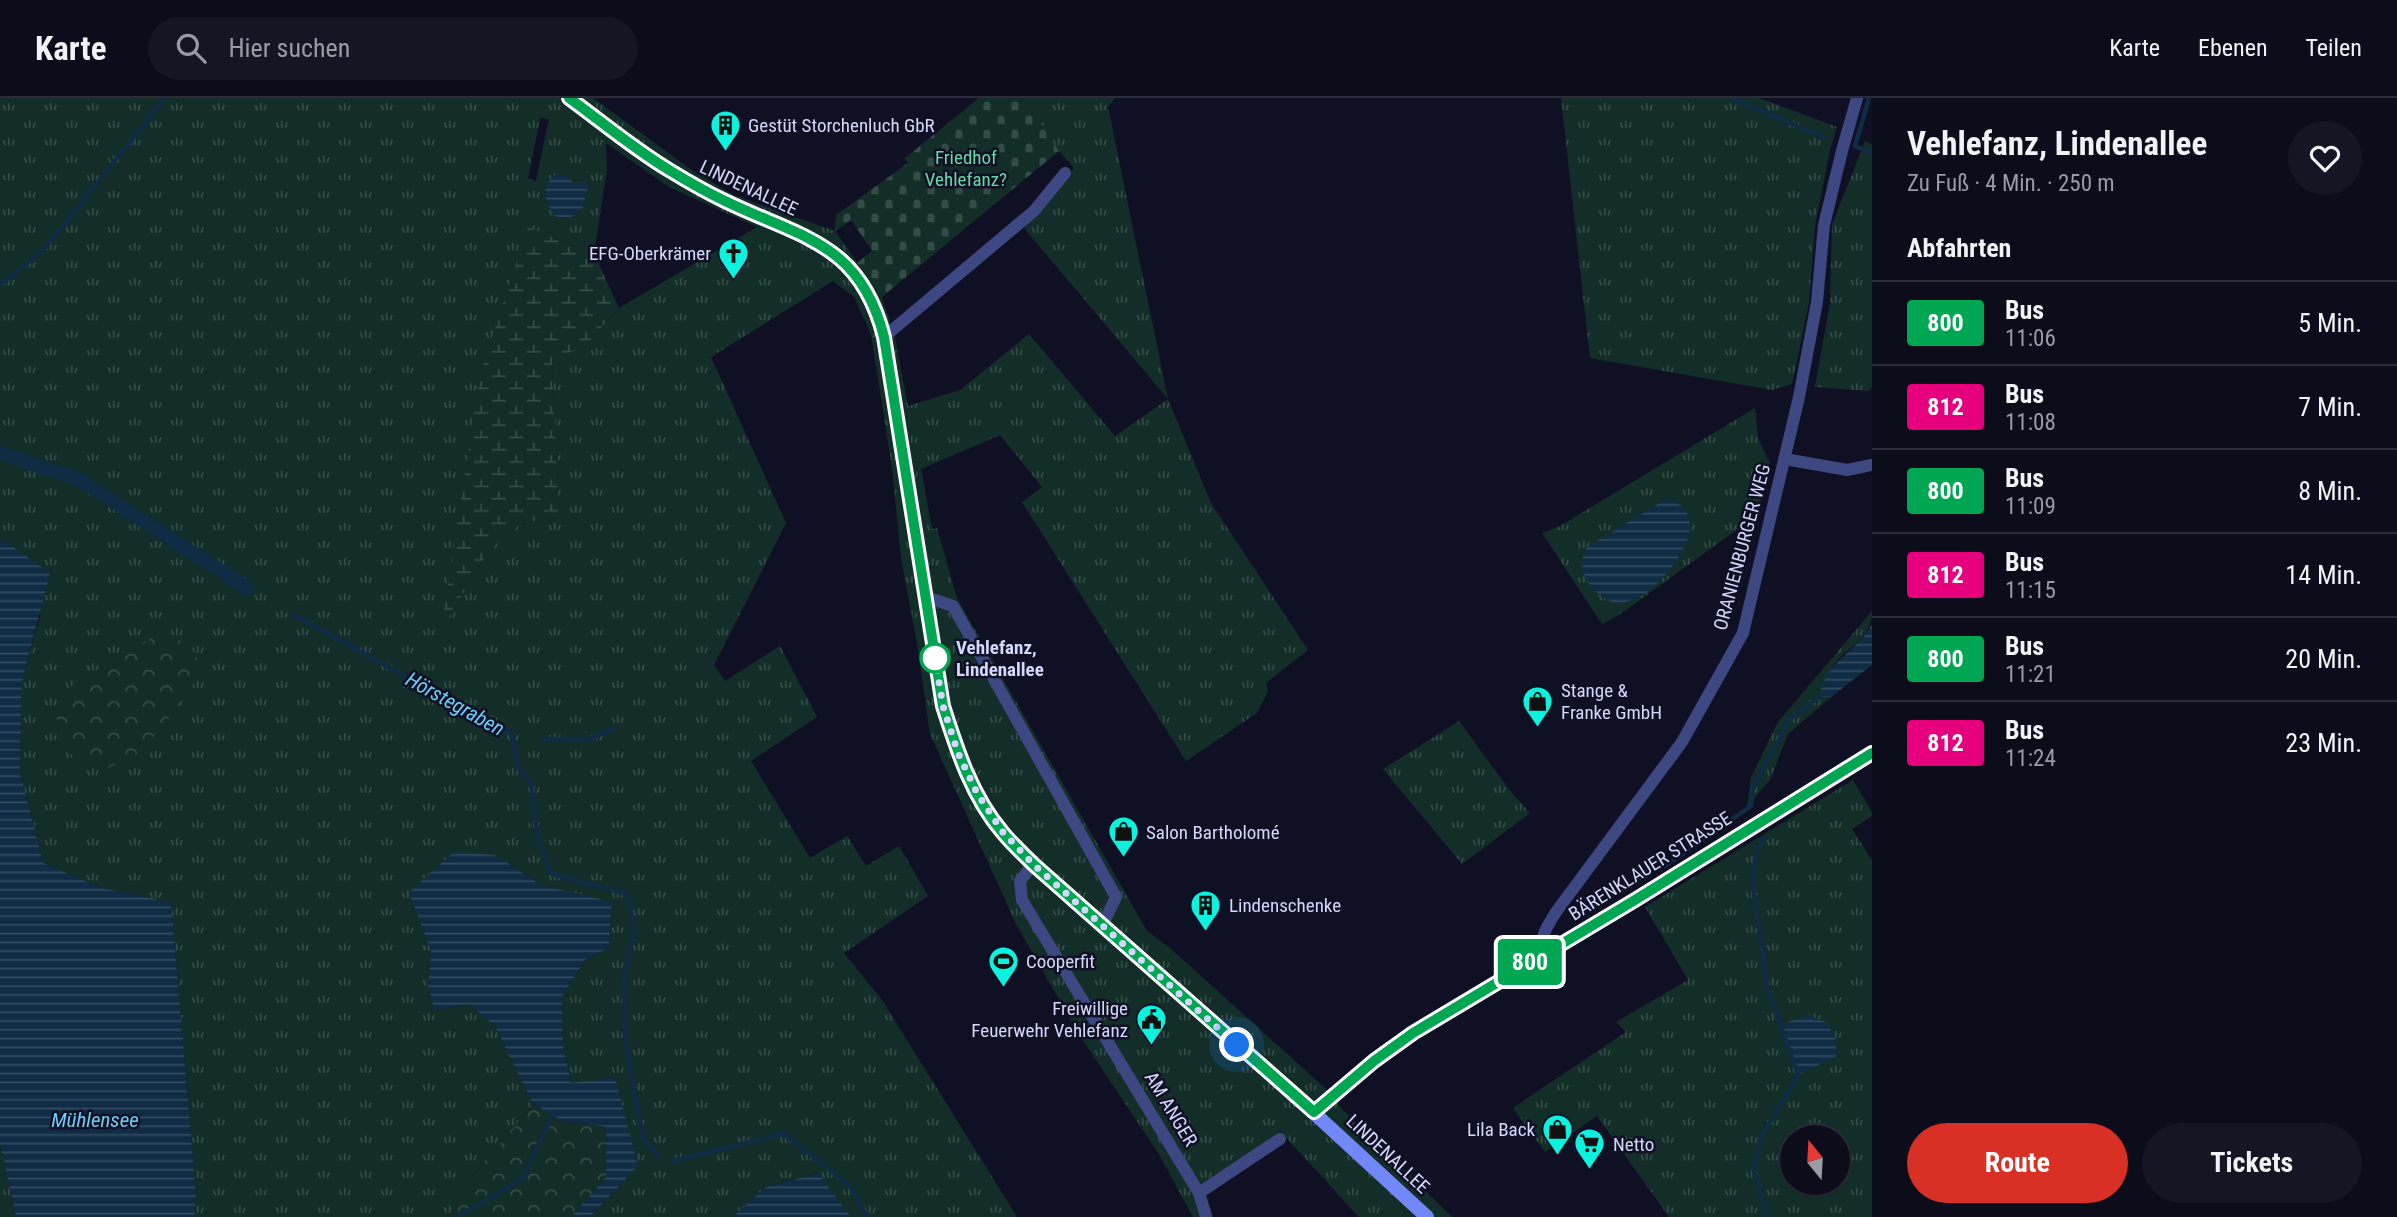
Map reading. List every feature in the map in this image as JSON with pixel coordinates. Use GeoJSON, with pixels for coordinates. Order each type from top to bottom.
{"type":"FeatureCollection","features":[{"type":"Feature","properties":{"kind":"main road","name":"LINDENALLEE"},"geometry":{"type":"LineString","coordinates":[[569,98],[667,169],[727,202],[775,221],[826,247],[847,266],[869,294],[884,337],[943,706],[958,753],[977,793],[1002,831],[1033,864],[1314,1112],[1427,1217]]}},
{"type":"Feature","properties":{"kind":"main road","name":"BÄRENKLAUER STRASSE"},"geometry":{"type":"LineString","coordinates":[[1314,1112],[1374,1061],[1413,1033],[1635,900],[1872,752]]}},
{"type":"Feature","properties":{"kind":"street","name":"ORANIENBURGER WEG"},"geometry":{"type":"LineString","coordinates":[[1543,954],[1540,947],[1545,931],[1556,912],[1682,742],[1743,633],[1785,460],[1817,302],[1824,225],[1857,98]]}},
{"type":"Feature","properties":{"kind":"street"},"geometry":{"type":"LineString","coordinates":[[884,337],[1034,211],[1065,173]]}},
{"type":"Feature","properties":{"kind":"street"},"geometry":{"type":"LineString","coordinates":[[1785,460],[1847,470],[1872,465]]}},
{"type":"Feature","properties":{"kind":"street"},"geometry":{"type":"LineString","coordinates":[[926,597],[953,606],[1116,897],[1102,926]]}},
{"type":"Feature","properties":{"kind":"street","name":"AM ANGER"},"geometry":{"type":"LineString","coordinates":[[1033,864],[1020,881],[1022,900],[1199,1193],[1206,1217]]}},
{"type":"Feature","properties":{"kind":"street"},"geometry":{"type":"LineString","coordinates":[[1199,1193],[1280,1139]]}},
{"type":"Feature","properties":{"kind":"green space"},"geometry":{"type":"Polygon","coordinates":[[[0,98],[593,98],[693,171],[734,195],[835,231],[882,297],[895,337],[908,406],[960,390],[1029,334],[1115,436],[1168,399],[1211,503],[1308,650],[1266,683],[1268,691],[1257,713],[1186,761],[1022,502],[1042,487],[1000,435],[921,469],[932,529],[937,528],[957,598],[1147,931],[1170,948],[1326,1089],[1343,1110],[1452,1217],[1359,1217],[1281,1132],[1203,1184],[1213,1217],[1193,1217],[1159,1154],[1080,1036],[1016,924],[930,734],[901,558],[892,468],[871,334],[854,297],[833,281],[711,357],[786,523],[714,665],[725,681],[780,646],[817,717],[751,761],[810,858],[847,836],[866,866],[899,846],[928,896],[844,953],[882,1000],[1017,1217],[851,1217],[817,1173],[766,1187],[733,1217],[590,1217],[638,1166],[571,1084],[563,1045],[562,996],[585,960],[609,948],[612,902],[541,885],[495,855],[410,892],[431,951],[428,985],[434,1011],[468,1004],[495,1026],[533,1104],[472,1177],[449,1217],[195,1217],[196,1194],[171,902],[102,888],[43,863],[20,772],[22,680],[40,616],[6,542],[0,542],[0,98]],[[540,118],[528,178],[536,181],[549,119],[540,118]],[[606,143],[607,169],[594,254],[528,227],[442,628],[490,549],[520,524],[559,517],[552,356],[582,349],[619,308],[757,227],[669,187],[606,143]]]}},
{"type":"Feature","properties":{"kind":"green space","name":"Friedhof Vehlefanz?"},"geometry":{"type":"Polygon","coordinates":[[[979,98],[1023,98],[1059,151],[882,297],[857,263],[872,251],[851,220],[835,231],[836,215],[908,163],[905,158],[979,98]]]}},
{"type":"Feature","properties":{"kind":"green space"},"geometry":{"type":"Polygon","coordinates":[[[1023,98],[1115,98],[1108,107],[1168,399],[1024,228],[1074,168],[1059,151],[1023,98]]]}},
{"type":"Feature","properties":{"kind":"green space"},"geometry":{"type":"Polygon","coordinates":[[[1561,98],[1759,98],[1837,127],[1815,226],[1809,303],[1792,384],[1772,390],[1590,358],[1561,98]]]}},
{"type":"Feature","properties":{"kind":"green space"},"geometry":{"type":"Polygon","coordinates":[[[1865,141],[1872,144],[1872,387],[1869,391],[1815,387],[1830,303],[1832,225],[1865,141]]]}},
{"type":"Feature","properties":{"kind":"green space"},"geometry":{"type":"Polygon","coordinates":[[[528,227],[594,254],[619,308],[582,349],[552,357],[559,517],[520,524],[490,549],[441,630],[480,374],[528,227]]]}},
{"type":"Feature","properties":{"kind":"green space"},"geometry":{"type":"Polygon","coordinates":[[[1755,408],[1758,438],[1770,464],[1757,515],[1619,615],[1602,624],[1542,533],[1560,526],[1755,408]]]}},
{"type":"Feature","properties":{"kind":"green space"},"geometry":{"type":"Polygon","coordinates":[[[1872,611],[1865,634],[1842,655],[1828,674],[1819,697],[1831,697],[1788,734],[1770,780],[1747,807],[1751,777],[1778,722],[1872,611]]]}},
{"type":"Feature","properties":{"kind":"green space"},"geometry":{"type":"Polygon","coordinates":[[[161,632],[191,646],[202,670],[181,703],[138,756],[100,771],[74,761],[55,714],[69,687],[161,632]]]}},
{"type":"Feature","properties":{"kind":"green space"},"geometry":{"type":"Polygon","coordinates":[[[1459,721],[1511,792],[1530,813],[1462,864],[1383,769],[1459,721]]]}},
{"type":"Feature","properties":{"kind":"green space"},"geometry":{"type":"Polygon","coordinates":[[[1853,780],[1872,812],[1872,816],[1852,829],[1872,860],[1872,1217],[1669,1217],[1597,1116],[1545,1152],[1513,1108],[1626,1032],[1616,1022],[1688,980],[1645,907],[1853,780]]]}},
{"type":"Feature","properties":{"kind":"green space"},"geometry":{"type":"Polygon","coordinates":[[[533,1104],[563,1121],[606,1127],[606,1177],[571,1217],[449,1217],[472,1177],[533,1104]]]}},
{"type":"Feature","properties":{"kind":"green space"},"geometry":{"type":"Polygon","coordinates":[[[0,1144],[16,1217],[0,1217],[0,1144]]]}},
{"type":"Feature","properties":{"kind":"water"},"geometry":{"type":"Polygon","coordinates":[[[556,174],[567,175],[573,183],[586,182],[588,186],[582,210],[571,217],[557,217],[549,207],[547,184],[556,174]]]}},
{"type":"Feature","properties":{"kind":"water"},"geometry":{"type":"Polygon","coordinates":[[[1668,498],[1682,506],[1688,516],[1690,528],[1681,554],[1651,590],[1620,605],[1611,602],[1588,583],[1584,574],[1583,556],[1587,547],[1668,498]]]}},
{"type":"Feature","properties":{"kind":"water","name":"Mühlensee"},"geometry":{"type":"Polygon","coordinates":[[[0,542],[6,542],[50,573],[22,681],[20,772],[43,863],[102,888],[171,902],[196,1194],[195,1217],[16,1217],[0,1144],[0,542]]]}},
{"type":"Feature","properties":{"kind":"water"},"geometry":{"type":"Polygon","coordinates":[[[1872,624],[1872,665],[1831,697],[1819,697],[1828,673],[1858,643],[1872,624]]]}},
{"type":"Feature","properties":{"kind":"water"},"geometry":{"type":"Polygon","coordinates":[[[454,852],[495,855],[541,885],[612,902],[609,948],[585,960],[562,996],[563,1045],[571,1083],[615,1077],[638,1166],[590,1217],[571,1217],[606,1177],[606,1127],[563,1121],[533,1104],[495,1026],[468,1004],[434,1011],[428,985],[431,951],[409,892],[454,852]]]}},
{"type":"Feature","properties":{"kind":"water"},"geometry":{"type":"Polygon","coordinates":[[[1808,1015],[1826,1022],[1835,1039],[1837,1056],[1798,1075],[1781,1024],[1808,1015]]]}},
{"type":"Feature","properties":{"kind":"water"},"geometry":{"type":"Polygon","coordinates":[[[818,1173],[851,1217],[733,1217],[766,1187],[818,1173]]]}},
{"type":"Feature","properties":{"kind":"waterway"},"geometry":{"type":"LineString","coordinates":[[0,285],[45,248],[165,98]]}},
{"type":"Feature","properties":{"kind":"waterway"},"geometry":{"type":"LineString","coordinates":[[1731,98],[1825,138]]}},
{"type":"Feature","properties":{"kind":"waterway"},"geometry":{"type":"LineString","coordinates":[[1869,98],[1855,146],[1872,153]]}},
{"type":"Feature","properties":{"kind":"waterway","name":"Hörstegraben"},"geometry":{"type":"LineString","coordinates":[[0,453],[78,479],[247,588]]}},
{"type":"Feature","properties":{"kind":"waterway","name":"Hörstegraben"},"geometry":{"type":"LineString","coordinates":[[294,615],[512,735],[518,768],[531,783],[537,833],[550,873],[627,894],[635,928],[624,975],[625,1041],[643,1139],[659,1156]]}},
{"type":"Feature","properties":{"kind":"waterway"},"geometry":{"type":"LineString","coordinates":[[1665,866],[1751,806],[1753,788],[1790,719],[1819,697]]}},
{"type":"Feature","properties":{"kind":"waterway"},"geometry":{"type":"LineString","coordinates":[[541,739],[590,739],[614,728]]}},
{"type":"Feature","properties":{"kind":"waterway"},"geometry":{"type":"LineString","coordinates":[[1764,837],[1758,849],[1752,879],[1767,986],[1798,1075],[1760,1139],[1754,1172],[1767,1217]]}},
{"type":"Feature","properties":{"kind":"waterway"},"geometry":{"type":"LineString","coordinates":[[457,1217],[523,1177],[552,1116]]}},
{"type":"Feature","properties":{"kind":"waterway","name":"Hörstegraben"},"geometry":{"type":"LineString","coordinates":[[673,1161],[784,1134],[849,1185],[867,1217]]}},
{"type":"Feature","properties":{"kind":"bus line","name":"800"},"geometry":{"type":"LineString","coordinates":[[569,98],[667,169],[727,202],[775,221],[826,247],[847,266],[869,294],[884,337],[943,706],[958,753],[977,793],[1002,831],[1033,864],[1314,1112],[1374,1061],[1413,1033],[1872,753]]}},
{"type":"Feature","properties":{"kind":"place","name":"Gestüt Storchenluch GbR"},"geometry":{"type":"Point","coordinates":[725,152]}},
{"type":"Feature","properties":{"kind":"place","name":"EFG-Oberkrämer"},"geometry":{"type":"Point","coordinates":[734,280]}},
{"type":"Feature","properties":{"kind":"place","name":"Vehlefanz, Lindenallee"},"geometry":{"type":"Point","coordinates":[935,658]}},
{"type":"Feature","properties":{"kind":"place","name":"Stange & Franke GmbH"},"geometry":{"type":"Point","coordinates":[1538,728]}},
{"type":"Feature","properties":{"kind":"place","name":"Salon Bartholomé"},"geometry":{"type":"Point","coordinates":[1123,859]}},
{"type":"Feature","properties":{"kind":"place","name":"Lindenschenke"},"geometry":{"type":"Point","coordinates":[1206,932]}},
{"type":"Feature","properties":{"kind":"place","name":"Cooperfit"},"geometry":{"type":"Point","coordinates":[1003,988]}},
{"type":"Feature","properties":{"kind":"place","name":"Freiwillige Feuerwehr Vehlefanz"},"geometry":{"type":"Point","coordinates":[1151,1046]}},
{"type":"Feature","properties":{"kind":"place","name":"Lila Back"},"geometry":{"type":"Point","coordinates":[1558,1156]}},
{"type":"Feature","properties":{"kind":"place","name":"Netto"},"geometry":{"type":"Point","coordinates":[1590,1171]}},
{"type":"Feature","properties":{"kind":"route"},"geometry":{"type":"LineString","coordinates":[[935,658],[943,706],[958,753],[977,793],[1002,831],[1033,864],[1237,1045]]}}]}
